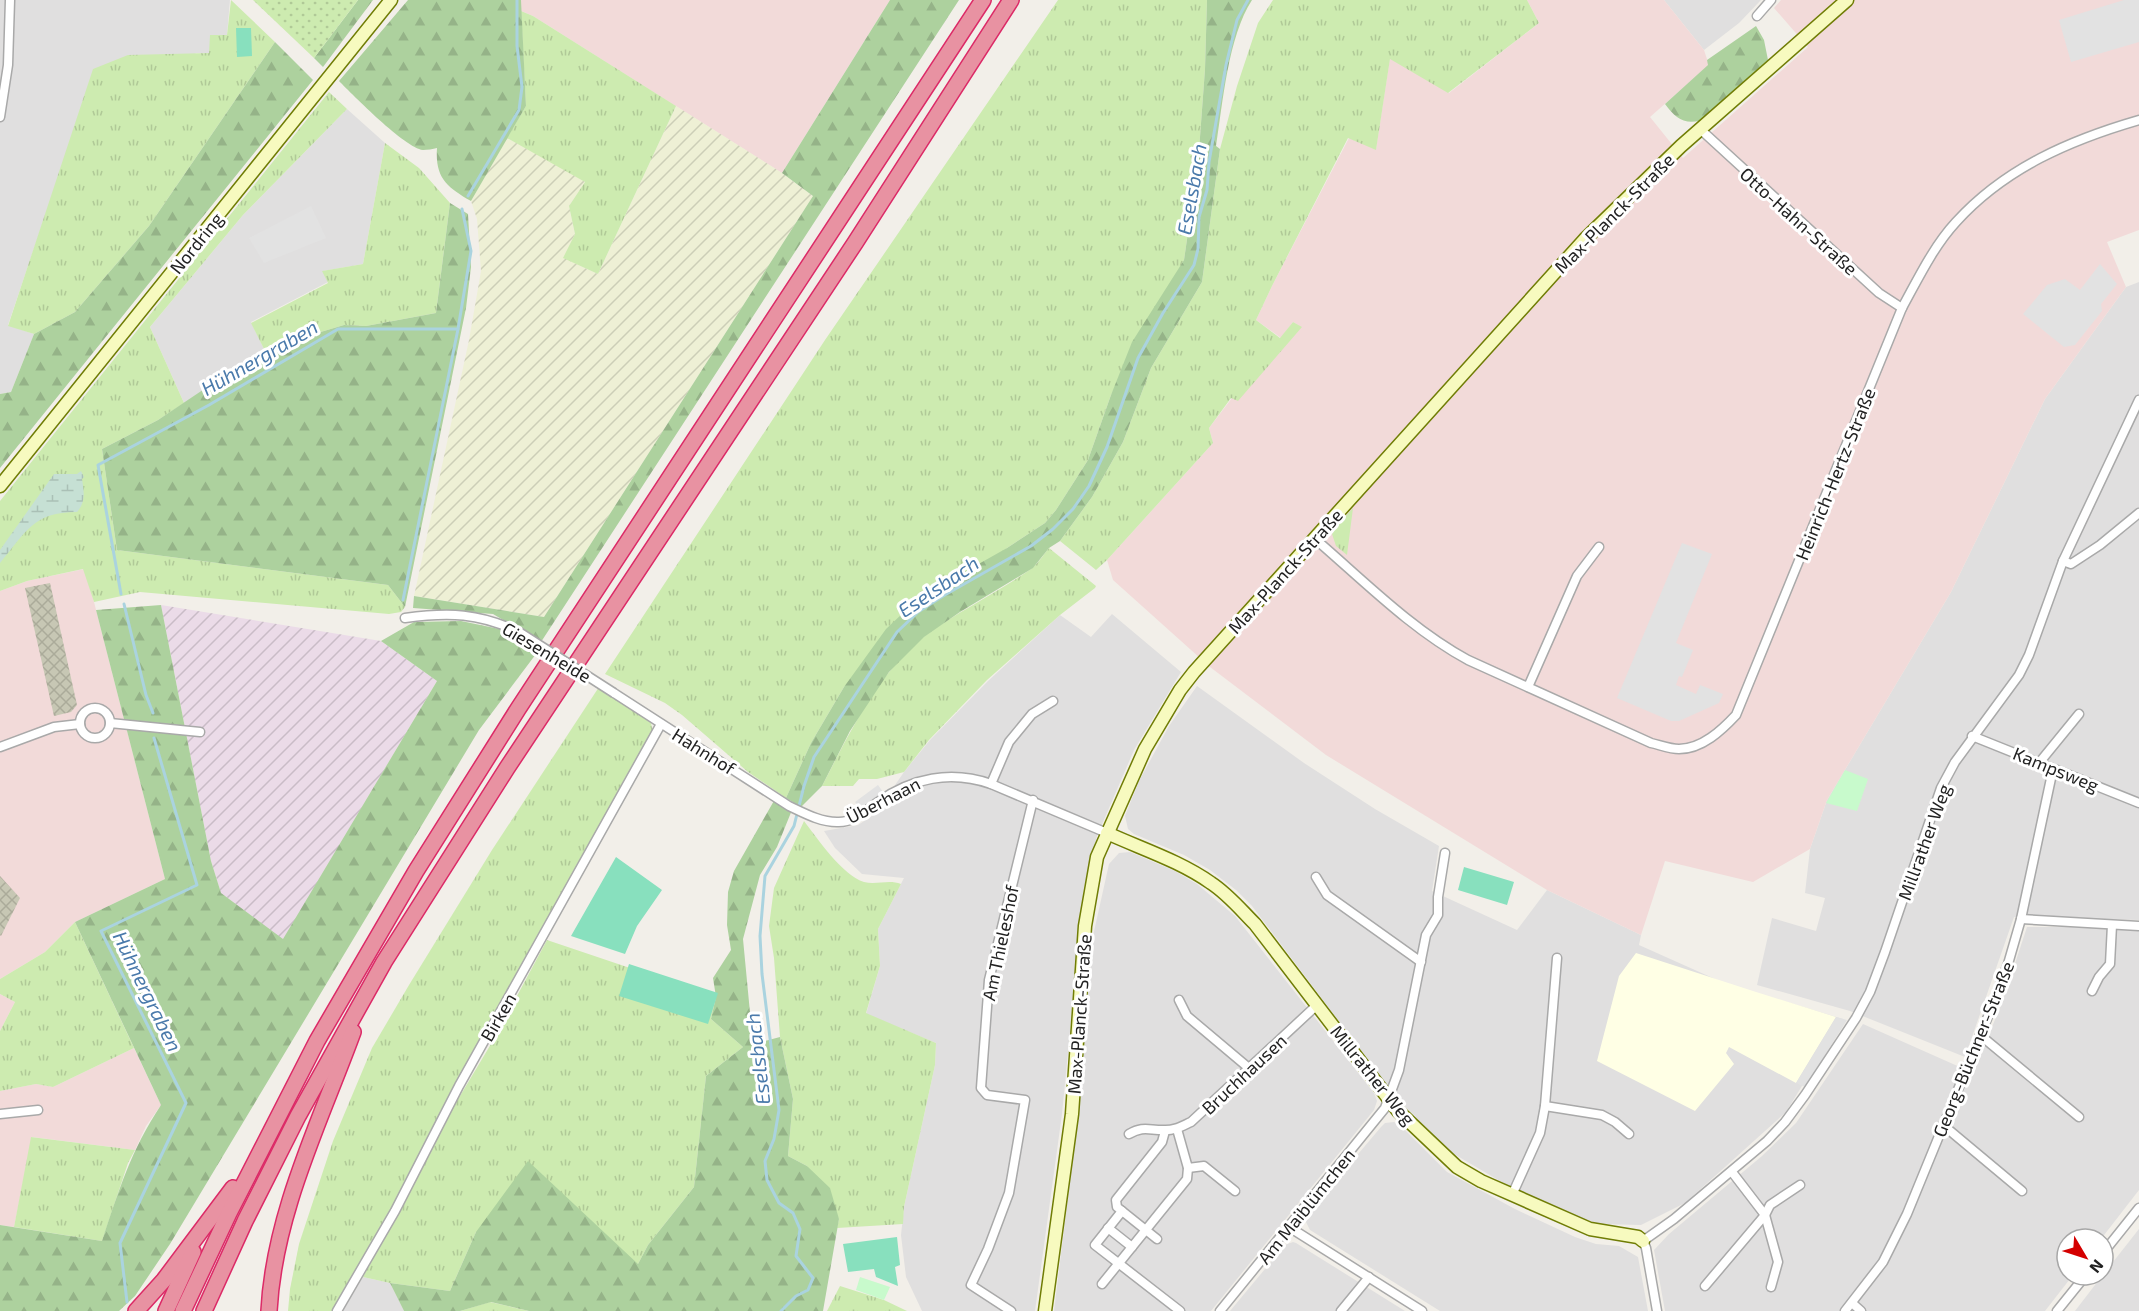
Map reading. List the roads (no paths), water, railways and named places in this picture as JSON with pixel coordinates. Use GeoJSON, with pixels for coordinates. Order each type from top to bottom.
{"type":"FeatureCollection","features":[{"type":"Feature","properties":{"kind":"highway"},"geometry":{"type":"LineString","coordinates":[[183,1311],[258,1155],[357,970],[459,802],[983,0]]}},
{"type":"Feature","properties":{"kind":"highway"},"geometry":{"type":"LineString","coordinates":[[204,1311],[245,1221],[298,1116],[369,987],[507,768],[855,243],[1011,0]]}},
{"type":"Feature","properties":{"kind":"highway"},"geometry":{"type":"LineString","coordinates":[[998,20],[1017,0]]}},
{"type":"Feature","properties":{"kind":"highway"},"geometry":{"type":"LineString","coordinates":[[269,1311],[277,1252],[288,1210],[369,987]]}},
{"type":"Feature","properties":{"kind":"highway"},"geometry":{"type":"LineString","coordinates":[[136,1311],[164,1280],[258,1155]]}},
{"type":"Feature","properties":{"kind":"highway"},"geometry":{"type":"LineString","coordinates":[[166,1311],[208,1222]]}},
{"type":"Feature","properties":{"kind":"street"},"geometry":{"type":"LineString","coordinates":[[0,117],[8,65],[10,0]]}},
{"type":"Feature","properties":{"kind":"street","name":"Nordring"},"geometry":{"type":"LineString","coordinates":[[0,486],[391,0]]}},
{"type":"Feature","properties":{"kind":"street"},"geometry":{"type":"LineString","coordinates":[[1757,16],[1771,0]]}},
{"type":"Feature","properties":{"kind":"street","name":"Max-Planck-Straße"},"geometry":{"type":"LineString","coordinates":[[1045,1311],[1072,1114],[1085,926],[1097,857],[1141,758],[1180,690],[1314,538],[1585,239],[1629,194],[1700,129],[1847,0]]}},
{"type":"Feature","properties":{"kind":"street","name":"Heinrich-Hertz-Straße"},"geometry":{"type":"LineString","coordinates":[[1314,538],[1438,643],[1468,660],[1651,743],[1679,749],[1695,746],[1724,728],[1736,715],[1902,308],[1923,270],[1951,228],[1990,190],[2011,174],[2057,149],[2108,129],[2139,120]]}},
{"type":"Feature","properties":{"kind":"street","name":"Otto-Hahn-Straße"},"geometry":{"type":"LineString","coordinates":[[1700,129],[1879,293],[1902,308]]}},
{"type":"Feature","properties":{"kind":"street","name":"Millrather Weg"},"geometry":{"type":"LineString","coordinates":[[1107,833],[1181,866],[1213,884],[1255,924],[1398,1111],[1457,1167],[1512,1195],[1590,1229],[1638,1237],[1643,1241],[1674,1219],[1767,1141],[1785,1122],[1812,1085],[1856,1018],[1870,992],[1885,952],[1941,788],[1972,736],[2019,675],[2029,655],[2063,561],[2139,400]]}},
{"type":"Feature","properties":{"kind":"street"},"geometry":{"type":"LineString","coordinates":[[2063,561],[2072,564],[2100,545],[2139,513]]}},
{"type":"Feature","properties":{"kind":"street"},"geometry":{"type":"LineString","coordinates":[[1528,687],[1577,576],[1599,547]]}},
{"type":"Feature","properties":{"kind":"street","name":"Giesenheide"},"geometry":{"type":"LineString","coordinates":[[405,618],[460,614],[482,617],[519,632],[614,693]]}},
{"type":"Feature","properties":{"kind":"street","name":"Hahnhof"},"geometry":{"type":"LineString","coordinates":[[614,693],[795,809]]}},
{"type":"Feature","properties":{"kind":"street"},"geometry":{"type":"LineString","coordinates":[[991,784],[1009,742],[1032,714],[1053,701]]}},
{"type":"Feature","properties":{"kind":"street"},"geometry":{"type":"LineString","coordinates":[[95,708],[104,711],[110,718],[110,723],[107,733],[98,738],[88,737],[83,733],[80,719],[86,711],[95,708]]}},
{"type":"Feature","properties":{"kind":"street"},"geometry":{"type":"LineString","coordinates":[[2039,763],[2079,714]]}},
{"type":"Feature","properties":{"kind":"street"},"geometry":{"type":"LineString","coordinates":[[110,723],[200,732]]}},
{"type":"Feature","properties":{"kind":"street"},"geometry":{"type":"LineString","coordinates":[[0,747],[54,727],[80,724]]}},
{"type":"Feature","properties":{"kind":"street","name":"Birken"},"geometry":{"type":"LineString","coordinates":[[337,1311],[395,1211],[459,1086],[661,724]]}},
{"type":"Feature","properties":{"kind":"street","name":"Kampsweg"},"geometry":{"type":"LineString","coordinates":[[1972,736],[2139,802]]}},
{"type":"Feature","properties":{"kind":"street","name":"Georg-Büchner-Straße"},"geometry":{"type":"LineString","coordinates":[[1845,1311],[1883,1262],[1907,1215],[2008,964],[2021,919],[2053,769]]}},
{"type":"Feature","properties":{"kind":"street","name":"Überhaan"},"geometry":{"type":"LineString","coordinates":[[795,809],[804,814],[838,822],[855,818],[880,800],[923,779],[974,778],[1033,800],[1107,833]]}},
{"type":"Feature","properties":{"kind":"street","name":"Am Thieleshof"},"geometry":{"type":"LineString","coordinates":[[1011,1311],[970,1285],[988,1249],[1009,1193],[1025,1100],[987,1095],[981,1088],[989,980],[1033,800]]}},
{"type":"Feature","properties":{"kind":"street","name":"Am Maiblümchen"},"geometry":{"type":"LineString","coordinates":[[1220,1311],[1385,1108],[1389,1100],[1399,1070],[1426,935],[1438,915],[1438,897],[1445,853]]}},
{"type":"Feature","properties":{"kind":"street"},"geometry":{"type":"LineString","coordinates":[[1316,877],[1327,895],[1421,962]]}},
{"type":"Feature","properties":{"kind":"street"},"geometry":{"type":"LineString","coordinates":[[2021,919],[2139,926]]}},
{"type":"Feature","properties":{"kind":"street"},"geometry":{"type":"LineString","coordinates":[[2092,991],[2109,964],[2112,925]]}},
{"type":"Feature","properties":{"kind":"street"},"geometry":{"type":"LineString","coordinates":[[1512,1195],[1540,1133],[1545,1106],[1557,958]]}},
{"type":"Feature","properties":{"kind":"street"},"geometry":{"type":"LineString","coordinates":[[1179,1000],[1187,1016],[1250,1069]]}},
{"type":"Feature","properties":{"kind":"street","name":"Bruchhausen"},"geometry":{"type":"LineString","coordinates":[[1129,1134],[1139,1128],[1165,1131],[1177,1129],[1191,1122],[1317,1005]]}},
{"type":"Feature","properties":{"kind":"street"},"geometry":{"type":"LineString","coordinates":[[1980,1035],[2079,1116]]}},
{"type":"Feature","properties":{"kind":"street"},"geometry":{"type":"LineString","coordinates":[[1545,1106],[1602,1115],[1629,1134]]}},
{"type":"Feature","properties":{"kind":"street"},"geometry":{"type":"LineString","coordinates":[[0,1114],[38,1110]]}},
{"type":"Feature","properties":{"kind":"street"},"geometry":{"type":"LineString","coordinates":[[1943,1125],[2022,1191]]}},
{"type":"Feature","properties":{"kind":"street"},"geometry":{"type":"LineString","coordinates":[[1102,1284],[1187,1179],[1188,1168],[1177,1129]]}},
{"type":"Feature","properties":{"kind":"street"},"geometry":{"type":"LineString","coordinates":[[1157,1239],[1117,1207],[1116,1200],[1162,1142],[1165,1131]]}},
{"type":"Feature","properties":{"kind":"street"},"geometry":{"type":"LineString","coordinates":[[1188,1168],[1204,1166],[1235,1191]]}},
{"type":"Feature","properties":{"kind":"street"},"geometry":{"type":"LineString","coordinates":[[1732,1172],[1765,1215],[1778,1262],[1771,1287]]}},
{"type":"Feature","properties":{"kind":"street"},"geometry":{"type":"LineString","coordinates":[[1705,1286],[1765,1215],[1770,1205],[1800,1185]]}},
{"type":"Feature","properties":{"kind":"street"},"geometry":{"type":"LineString","coordinates":[[2115,1238],[2139,1208]]}},
{"type":"Feature","properties":{"kind":"street"},"geometry":{"type":"LineString","coordinates":[[1122,1211],[1095,1245],[1180,1311]]}},
{"type":"Feature","properties":{"kind":"street"},"geometry":{"type":"LineString","coordinates":[[1288,1227],[1422,1311]]}},
{"type":"Feature","properties":{"kind":"street"},"geometry":{"type":"LineString","coordinates":[[1108,1228],[1132,1247]]}},
{"type":"Feature","properties":{"kind":"street"},"geometry":{"type":"LineString","coordinates":[[1643,1241],[1657,1311]]}},
{"type":"Feature","properties":{"kind":"street"},"geometry":{"type":"LineString","coordinates":[[1341,1311],[1369,1277]]}},
{"type":"Feature","properties":{"kind":"street"},"geometry":{"type":"LineString","coordinates":[[2057,1311],[2076,1287]]}},
{"type":"Feature","properties":{"kind":"street"},"geometry":{"type":"LineString","coordinates":[[1852,1303],[1861,1311]]}},
{"type":"Feature","properties":{"kind":"waterway","name":"Hühnergraben"},"geometry":{"type":"LineString","coordinates":[[468,196],[519,110],[522,87],[517,46],[517,0]]}},
{"type":"Feature","properties":{"kind":"waterway","name":"Eselsbach"},"geometry":{"type":"LineString","coordinates":[[781,1311],[796,1296],[808,1290],[813,1278],[796,1256],[800,1229],[793,1213],[779,1203],[767,1180],[765,1161],[774,1139],[779,1110],[762,974],[760,936],[765,876],[794,826],[814,757],[897,632],[918,612],[1031,546],[1073,509],[1089,486],[1107,447],[1138,358],[1194,265],[1198,249],[1199,217],[1207,190],[1209,162],[1226,65],[1237,20],[1248,0]]}},
{"type":"Feature","properties":{"kind":"waterway","name":"Hühnergraben"},"geometry":{"type":"LineString","coordinates":[[121,594],[98,465],[209,405],[338,329],[458,329],[471,251],[462,209]]}},
{"type":"Feature","properties":{"kind":"waterway"},"geometry":{"type":"LineString","coordinates":[[403,600],[458,329]]}},
{"type":"Feature","properties":{"kind":"waterway","name":"Hühnergraben"},"geometry":{"type":"LineString","coordinates":[[124,604],[146,695],[153,713]]}},
{"type":"Feature","properties":{"kind":"waterway","name":"Hühnergraben"},"geometry":{"type":"LineString","coordinates":[[127,1302],[120,1243],[186,1103],[101,931],[197,885],[154,738]]}}]}
